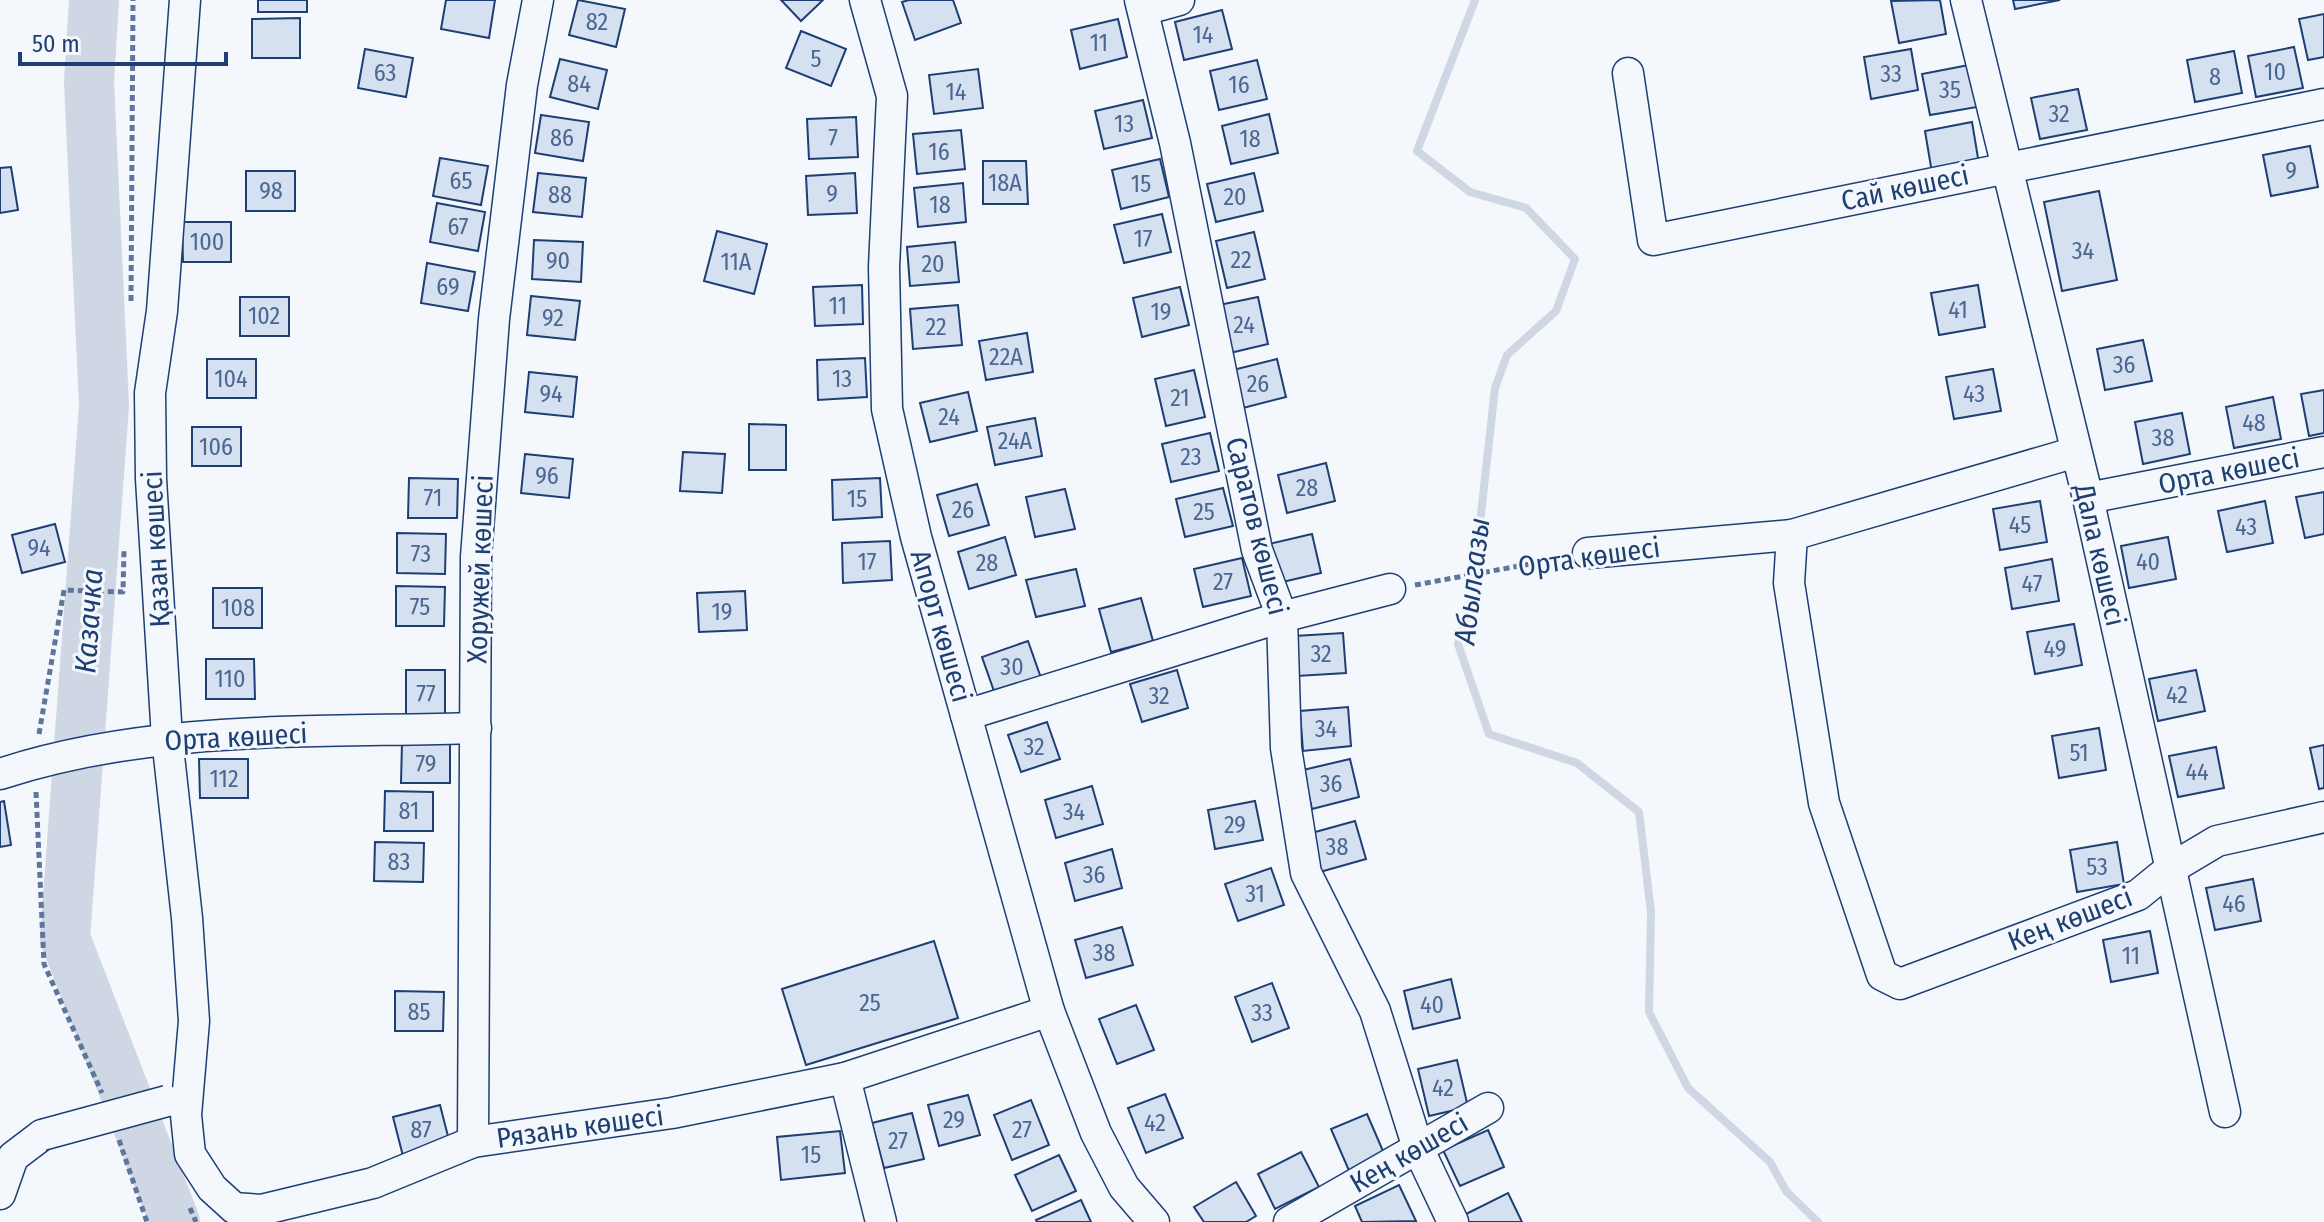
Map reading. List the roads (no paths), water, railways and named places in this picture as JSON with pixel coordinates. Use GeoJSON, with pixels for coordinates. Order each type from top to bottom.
{"type":"FeatureCollection","features":[{"type":"Feature","properties":{"kind":"street","name":"Қазан көшесі"},"geometry":{"type":"LineString","coordinates":[[177,1100],[194,1021],[187,918],[159,740],[150,393],[162,311],[185,0]]}},
{"type":"Feature","properties":{"kind":"street","name":"Хоружей көшесі"},"geometry":{"type":"LineString","coordinates":[[473,1142],[476,557],[494,319],[522,85],[538,0]]}},
{"type":"Feature","properties":{"kind":"street","name":"Апорт көшесі"},"geometry":{"type":"LineString","coordinates":[[866,0],[892,96],[884,267],[887,409],[916,537],[1049,1011],[1096,1133],[1124,1187],[1154,1222]]}},
{"type":"Feature","properties":{"kind":"street"},"geometry":{"type":"LineString","coordinates":[[1142,5],[1179,0]]}},
{"type":"Feature","properties":{"kind":"street","name":"Дала көшесі"},"geometry":{"type":"LineString","coordinates":[[1966,0],[2088,498],[2225,1112]]}},
{"type":"Feature","properties":{"kind":"street","name":"Саратов көшесі"},"geometry":{"type":"LineString","coordinates":[[1142,5],[1175,143],[1257,550],[1282,617],[1286,748],[1306,873],[1375,1011],[1418,1148],[1453,1222]]}},
{"type":"Feature","properties":{"kind":"street","name":"Сай көшесі"},"geometry":{"type":"LineString","coordinates":[[1628,73],[1653,240],[2324,104]]}},
{"type":"Feature","properties":{"kind":"street","name":"Орта көшесі"},"geometry":{"type":"LineString","coordinates":[[1588,553],[1792,535],[2076,452]]}},
{"type":"Feature","properties":{"kind":"street","name":"Орта көшесі"},"geometry":{"type":"LineString","coordinates":[[2088,498],[2324,452]]}},
{"type":"Feature","properties":{"kind":"street","name":"Кең көшесі"},"geometry":{"type":"LineString","coordinates":[[1792,535],[1789,583],[1824,803],[1882,975],[1900,984],[2138,895],[2170,869],[2217,841],[2324,817]]}},
{"type":"Feature","properties":{"kind":"street"},"geometry":{"type":"LineString","coordinates":[[966,715],[1282,617],[1390,589]]}},
{"type":"Feature","properties":{"kind":"street","name":"Орта көшесі"},"geometry":{"type":"LineString","coordinates":[[0,774],[39,761],[159,740],[476,728]]}},
{"type":"Feature","properties":{"kind":"street","name":"Рязань көшесі"},"geometry":{"type":"LineString","coordinates":[[177,1100],[190,1154],[212,1188],[234,1208],[261,1210],[373,1183],[473,1142],[672,1113],[845,1078],[1049,1011]]}},
{"type":"Feature","properties":{"kind":"street"},"geometry":{"type":"LineString","coordinates":[[845,1078],[881,1222]]}},
{"type":"Feature","properties":{"kind":"street"},"geometry":{"type":"LineString","coordinates":[[0,1194],[13,1157],[42,1135],[177,1100]]}},
{"type":"Feature","properties":{"kind":"street","name":"Кең көшесі"},"geometry":{"type":"LineString","coordinates":[[1289,1222],[1488,1108]]}},
{"type":"Feature","properties":{"kind":"waterway","name":"Казачка"},"geometry":{"type":"LineString","coordinates":[[94,0],[89,82],[104,405],[65,938],[175,1222]]}},
{"type":"Feature","properties":{"kind":"waterway","name":"Абылгазы"},"geometry":{"type":"LineString","coordinates":[[1475,0],[1417,151],[1470,192],[1526,208],[1575,259],[1556,311],[1507,355],[1495,388],[1472,595],[1458,644],[1489,734],[1577,763],[1639,812],[1651,912],[1649,1012],[1688,1088],[1770,1162],[1786,1191],[1818,1222]]}}]}
